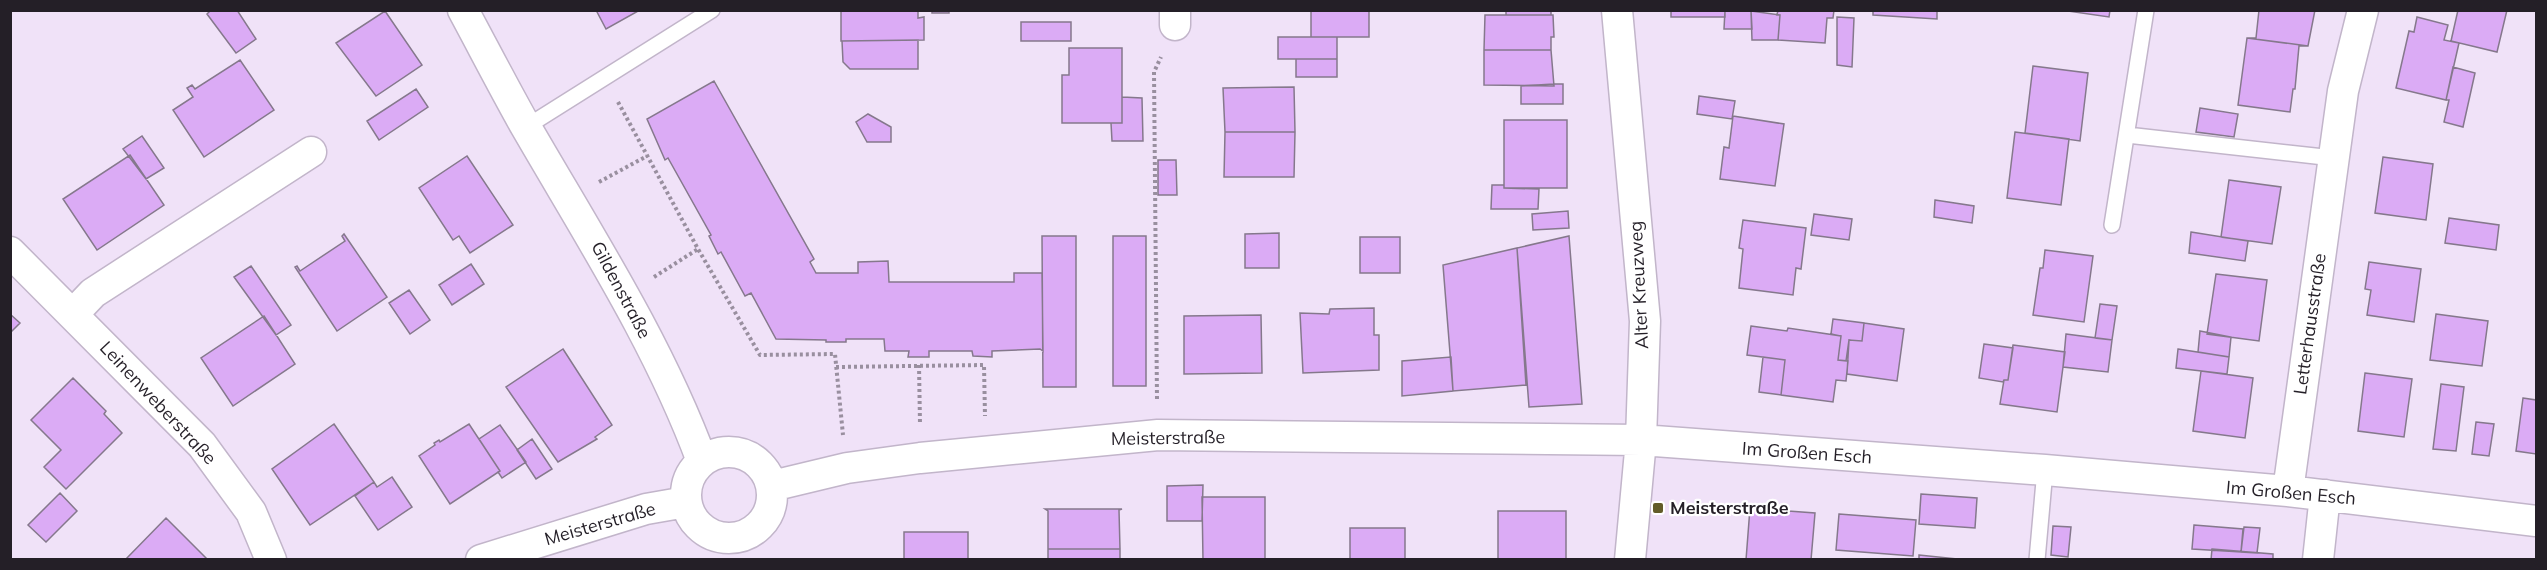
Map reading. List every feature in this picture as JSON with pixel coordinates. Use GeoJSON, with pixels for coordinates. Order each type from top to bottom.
{"type":"FeatureCollection","features":[{"type":"Feature","properties":{"kind":"street","name":"Gildenstraße"},"geometry":{"type":"LineString","coordinates":[[463,10],[526,127],[625,294],[686,419],[702,461]]}},
{"type":"Feature","properties":{"kind":"street","name":"Alter Kreuzweg"},"geometry":{"type":"LineString","coordinates":[[1617,10],[1645,321],[1641,440],[1630,560]]}},
{"type":"Feature","properties":{"kind":"street","name":"Letterhausstraße"},"geometry":{"type":"LineString","coordinates":[[2288,491],[2343,91],[2363,10]]}},
{"type":"Feature","properties":{"kind":"street"},"geometry":{"type":"LineString","coordinates":[[73,314],[93,292],[311,152]]}},
{"type":"Feature","properties":{"kind":"street","name":"Leinenweberstraße"},"geometry":{"type":"LineString","coordinates":[[10,252],[202,445],[251,512],[271,560]]}},
{"type":"Feature","properties":{"kind":"street","name":"Meisterstraße"},"geometry":{"type":"LineString","coordinates":[[772,486],[847,468],[920,458],[1158,435],[1641,440]]}},
{"type":"Feature","properties":{"kind":"street","name":"Im Großen Esch"},"geometry":{"type":"LineString","coordinates":[[1641,440],[2045,470],[2288,491],[2536,521]]}},
{"type":"Feature","properties":{"kind":"street"},"geometry":{"type":"LineString","coordinates":[[725,452],[750,457],[767,474],[772,486],[773,500],[763,523],[753,532],[743,549],[699,528],[686,502],[688,479],[702,461],[725,452]]}},
{"type":"Feature","properties":{"kind":"street"},"geometry":{"type":"LineString","coordinates":[[2318,560],[2325,495]]}},
{"type":"Feature","properties":{"kind":"street","name":"Meisterstraße"},"geometry":{"type":"LineString","coordinates":[[481,560],[646,509],[686,502]]}},
{"type":"Feature","properties":{"kind":"lane"},"geometry":{"type":"LineString","coordinates":[[526,127],[712,10]]}},
{"type":"Feature","properties":{"kind":"lane"},"geometry":{"type":"LineString","coordinates":[[2112,225],[2146,10]]}},
{"type":"Feature","properties":{"kind":"lane"},"geometry":{"type":"LineString","coordinates":[[2127,135],[2333,158]]}},
{"type":"Feature","properties":{"kind":"lane"},"geometry":{"type":"LineString","coordinates":[[2037,560],[2045,470]]}},
{"type":"Feature","properties":{"kind":"path"},"geometry":{"type":"LineString","coordinates":[[1158,435],[1154,72],[1175,18]]}},
{"type":"Feature","properties":{"kind":"path"},"geometry":{"type":"LineString","coordinates":[[605,79],[698,249],[760,355],[835,354],[847,468]]}},
{"type":"Feature","properties":{"kind":"path"},"geometry":{"type":"LineString","coordinates":[[569,198],[647,156]]}},
{"type":"Feature","properties":{"kind":"path"},"geometry":{"type":"LineString","coordinates":[[625,294],[698,249]]}},
{"type":"Feature","properties":{"kind":"path"},"geometry":{"type":"LineString","coordinates":[[919,365],[920,458]]}},
{"type":"Feature","properties":{"kind":"path"},"geometry":{"type":"LineString","coordinates":[[836,367],[984,365],[986,450]]}},
{"type":"Feature","properties":{"kind":"building"},"geometry":{"type":"Polygon","coordinates":[[[211,10],[237,10],[256,39],[236,53],[207,14],[211,10]]]}},
{"type":"Feature","properties":{"kind":"building"},"geometry":{"type":"Polygon","coordinates":[[[596,10],[640,10],[606,29],[596,10]]]}},
{"type":"Feature","properties":{"kind":"building"},"geometry":{"type":"Polygon","coordinates":[[[841,10],[918,10],[918,18],[924,17],[924,40],[841,41],[841,10]]]}},
{"type":"Feature","properties":{"kind":"building"},"geometry":{"type":"Polygon","coordinates":[[[932,10],[949,10],[949,13],[932,13],[932,10]]]}},
{"type":"Feature","properties":{"kind":"building"},"geometry":{"type":"Polygon","coordinates":[[[1311,10],[1369,10],[1369,37],[1311,37],[1311,10]]]}},
{"type":"Feature","properties":{"kind":"building"},"geometry":{"type":"Polygon","coordinates":[[[1506,10],[1551,10],[1551,15],[1506,15],[1506,10]]]}},
{"type":"Feature","properties":{"kind":"building"},"geometry":{"type":"Polygon","coordinates":[[[1671,10],[1725,10],[1725,17],[1671,17],[1671,10]]]}},
{"type":"Feature","properties":{"kind":"building"},"geometry":{"type":"Polygon","coordinates":[[[1725,10],[1751,10],[1752,29],[1724,29],[1725,10]]]}},
{"type":"Feature","properties":{"kind":"building"},"geometry":{"type":"Polygon","coordinates":[[[1778,10],[1834,10],[1833,18],[1827,18],[1825,43],[1778,40],[1780,15],[1777,15],[1778,10]]]}},
{"type":"Feature","properties":{"kind":"building"},"geometry":{"type":"Polygon","coordinates":[[[1873,10],[1937,10],[1937,19],[1873,15],[1873,10]]]}},
{"type":"Feature","properties":{"kind":"building"},"geometry":{"type":"Polygon","coordinates":[[[2061,10],[2110,10],[2109,17],[2061,10]]]}},
{"type":"Feature","properties":{"kind":"building"},"geometry":{"type":"Polygon","coordinates":[[[2259,10],[2315,10],[2308,46],[2247,38],[2256,38],[2259,10]]]}},
{"type":"Feature","properties":{"kind":"building"},"geometry":{"type":"Polygon","coordinates":[[[2458,10],[2507,10],[2497,52],[2451,41],[2458,10]]]}},
{"type":"Feature","properties":{"kind":"building"},"geometry":{"type":"Polygon","coordinates":[[[385,11],[422,65],[376,96],[336,43],[385,11]]]}},
{"type":"Feature","properties":{"kind":"building"},"geometry":{"type":"Polygon","coordinates":[[[1751,11],[1780,15],[1778,40],[1752,40],[1751,11]]]}},
{"type":"Feature","properties":{"kind":"building"},"geometry":{"type":"Polygon","coordinates":[[[1485,15],[1553,15],[1554,37],[1551,37],[1551,50],[1484,50],[1485,15]]]}},
{"type":"Feature","properties":{"kind":"building"},"geometry":{"type":"Polygon","coordinates":[[[1837,17],[1854,18],[1852,67],[1837,65],[1837,17]]]}},
{"type":"Feature","properties":{"kind":"building"},"geometry":{"type":"Polygon","coordinates":[[[2417,17],[2448,25],[2444,40],[2459,43],[2446,100],[2396,88],[2409,31],[2414,32],[2417,17]]]}},
{"type":"Feature","properties":{"kind":"building"},"geometry":{"type":"Polygon","coordinates":[[[1021,22],[1071,22],[1071,41],[1021,41],[1021,22]]]}},
{"type":"Feature","properties":{"kind":"building"},"geometry":{"type":"Polygon","coordinates":[[[1278,37],[1337,37],[1337,59],[1278,59],[1278,37]]]}},
{"type":"Feature","properties":{"kind":"building"},"geometry":{"type":"Polygon","coordinates":[[[2247,38],[2308,46],[2299,46],[2295,89],[2293,89],[2290,112],[2238,105],[2247,38]]]}},
{"type":"Feature","properties":{"kind":"building"},"geometry":{"type":"Polygon","coordinates":[[[918,40],[918,69],[850,69],[843,62],[842,41],[918,40]]]}},
{"type":"Feature","properties":{"kind":"building"},"geometry":{"type":"Polygon","coordinates":[[[1069,48],[1122,48],[1122,123],[1062,123],[1062,75],[1069,75],[1069,48]]]}},
{"type":"Feature","properties":{"kind":"building"},"geometry":{"type":"Polygon","coordinates":[[[1484,50],[1551,50],[1554,86],[1484,85],[1484,50]]]}},
{"type":"Feature","properties":{"kind":"building"},"geometry":{"type":"Polygon","coordinates":[[[1296,59],[1337,59],[1337,77],[1296,77],[1296,59]]]}},
{"type":"Feature","properties":{"kind":"building"},"geometry":{"type":"Polygon","coordinates":[[[240,60],[274,110],[204,157],[173,110],[193,97],[187,88],[192,85],[195,89],[240,60]]]}},
{"type":"Feature","properties":{"kind":"building"},"geometry":{"type":"Polygon","coordinates":[[[2033,66],[2088,73],[2080,141],[2025,133],[2033,66]]]}},
{"type":"Feature","properties":{"kind":"building"},"geometry":{"type":"Polygon","coordinates":[[[2453,67],[2475,73],[2463,127],[2444,122],[2453,67]]]}},
{"type":"Feature","properties":{"kind":"building"},"geometry":{"type":"Polygon","coordinates":[[[714,81],[814,259],[810,262],[816,273],[858,273],[858,262],[888,261],[889,282],[1014,282],[1014,273],[1042,273],[1043,351],[1040,349],[992,351],[992,357],[973,356],[972,351],[929,351],[929,357],[908,357],[909,351],[885,351],[884,339],[846,339],[846,342],[826,342],[826,340],[776,339],[751,293],[745,296],[721,252],[718,254],[709,236],[711,235],[668,158],[665,160],[647,119],[714,81]]]}},
{"type":"Feature","properties":{"kind":"building"},"geometry":{"type":"Polygon","coordinates":[[[1563,84],[1563,104],[1521,104],[1521,86],[1563,84]]]}},
{"type":"Feature","properties":{"kind":"building"},"geometry":{"type":"Polygon","coordinates":[[[1294,87],[1295,132],[1225,132],[1223,88],[1294,87]]]}},
{"type":"Feature","properties":{"kind":"building"},"geometry":{"type":"Polygon","coordinates":[[[416,89],[428,107],[379,140],[367,121],[416,89]]]}},
{"type":"Feature","properties":{"kind":"building"},"geometry":{"type":"Polygon","coordinates":[[[1699,96],[1735,101],[1732,119],[1697,114],[1699,96]]]}},
{"type":"Feature","properties":{"kind":"building"},"geometry":{"type":"Polygon","coordinates":[[[1122,97],[1142,98],[1143,141],[1112,141],[1111,123],[1122,123],[1122,97]]]}},
{"type":"Feature","properties":{"kind":"building"},"geometry":{"type":"Polygon","coordinates":[[[2200,108],[2238,114],[2234,137],[2196,132],[2200,108]]]}},
{"type":"Feature","properties":{"kind":"building"},"geometry":{"type":"Polygon","coordinates":[[[868,114],[891,127],[891,142],[867,142],[856,122],[868,114]]]}},
{"type":"Feature","properties":{"kind":"building"},"geometry":{"type":"Polygon","coordinates":[[[1733,116],[1784,124],[1775,186],[1720,179],[1724,147],[1729,148],[1733,116]]]}},
{"type":"Feature","properties":{"kind":"building"},"geometry":{"type":"Polygon","coordinates":[[[1504,120],[1567,120],[1567,188],[1504,188],[1504,120]]]}},
{"type":"Feature","properties":{"kind":"building"},"geometry":{"type":"Polygon","coordinates":[[[1225,132],[1295,132],[1294,177],[1224,177],[1225,132]]]}},
{"type":"Feature","properties":{"kind":"building"},"geometry":{"type":"Polygon","coordinates":[[[2015,132],[2069,139],[2061,205],[2007,198],[2015,132]]]}},
{"type":"Feature","properties":{"kind":"building"},"geometry":{"type":"Polygon","coordinates":[[[142,136],[164,168],[146,179],[123,149],[142,136]]]}},
{"type":"Feature","properties":{"kind":"building"},"geometry":{"type":"Polygon","coordinates":[[[130,155],[164,205],[97,250],[63,199],[130,155]]]}},
{"type":"Feature","properties":{"kind":"building"},"geometry":{"type":"Polygon","coordinates":[[[467,156],[513,225],[470,253],[459,236],[453,240],[419,188],[467,156]]]}},
{"type":"Feature","properties":{"kind":"building"},"geometry":{"type":"Polygon","coordinates":[[[2383,157],[2433,164],[2426,220],[2375,213],[2383,157]]]}},
{"type":"Feature","properties":{"kind":"building"},"geometry":{"type":"Polygon","coordinates":[[[1158,160],[1176,160],[1177,195],[1158,195],[1158,160]]]}},
{"type":"Feature","properties":{"kind":"building"},"geometry":{"type":"Polygon","coordinates":[[[2229,180],[2281,187],[2272,244],[2221,237],[2229,180]]]}},
{"type":"Feature","properties":{"kind":"building"},"geometry":{"type":"Polygon","coordinates":[[[1492,185],[1504,185],[1504,188],[1539,189],[1538,209],[1491,209],[1492,185]]]}},
{"type":"Feature","properties":{"kind":"building"},"geometry":{"type":"Polygon","coordinates":[[[1935,200],[1974,206],[1972,223],[1934,217],[1935,200]]]}},
{"type":"Feature","properties":{"kind":"building"},"geometry":{"type":"Polygon","coordinates":[[[1568,211],[1569,228],[1533,230],[1532,214],[1568,211]]]}},
{"type":"Feature","properties":{"kind":"building"},"geometry":{"type":"Polygon","coordinates":[[[1814,214],[1852,219],[1849,240],[1811,235],[1814,214]]]}},
{"type":"Feature","properties":{"kind":"building"},"geometry":{"type":"Polygon","coordinates":[[[2449,218],[2499,225],[2496,250],[2445,243],[2449,218]]]}},
{"type":"Feature","properties":{"kind":"building"},"geometry":{"type":"Polygon","coordinates":[[[1743,220],[1806,228],[1801,269],[1796,268],[1793,295],[1739,288],[1743,249],[1739,248],[1743,220]]]}},
{"type":"Feature","properties":{"kind":"building"},"geometry":{"type":"Polygon","coordinates":[[[2191,232],[2248,241],[2245,261],[2189,253],[2191,232]]]}},
{"type":"Feature","properties":{"kind":"building"},"geometry":{"type":"Polygon","coordinates":[[[1279,233],[1279,268],[1245,268],[1245,234],[1279,233]]]}},
{"type":"Feature","properties":{"kind":"building"},"geometry":{"type":"Polygon","coordinates":[[[344,234],[387,297],[337,331],[295,267],[297,266],[300,271],[345,241],[342,236],[344,234]]]}},
{"type":"Feature","properties":{"kind":"building"},"geometry":{"type":"Polygon","coordinates":[[[1042,236],[1076,236],[1076,387],[1043,387],[1042,236]]]}},
{"type":"Feature","properties":{"kind":"building"},"geometry":{"type":"Polygon","coordinates":[[[1113,236],[1146,236],[1146,386],[1113,386],[1113,236]]]}},
{"type":"Feature","properties":{"kind":"building"},"geometry":{"type":"Polygon","coordinates":[[[1569,236],[1582,404],[1529,407],[1517,248],[1569,236]]]}},
{"type":"Feature","properties":{"kind":"building"},"geometry":{"type":"Polygon","coordinates":[[[1360,237],[1400,237],[1400,273],[1360,273],[1360,237]]]}},
{"type":"Feature","properties":{"kind":"building"},"geometry":{"type":"Polygon","coordinates":[[[1517,248],[1526,385],[1453,391],[1443,265],[1517,248]]]}},
{"type":"Feature","properties":{"kind":"building"},"geometry":{"type":"Polygon","coordinates":[[[2045,250],[2093,256],[2084,322],[2033,315],[2045,250]]]}},
{"type":"Feature","properties":{"kind":"building"},"geometry":{"type":"Polygon","coordinates":[[[2369,262],[2421,269],[2414,322],[2367,315],[2371,290],[2365,289],[2369,262]]]}},
{"type":"Feature","properties":{"kind":"building"},"geometry":{"type":"Polygon","coordinates":[[[471,264],[484,284],[452,305],[439,285],[471,264]]]}},
{"type":"Feature","properties":{"kind":"building"},"geometry":{"type":"Polygon","coordinates":[[[251,266],[291,325],[276,335],[234,277],[251,266]]]}},
{"type":"Feature","properties":{"kind":"building"},"geometry":{"type":"Polygon","coordinates":[[[2216,274],[2267,280],[2259,341],[2207,334],[2216,274]]]}},
{"type":"Feature","properties":{"kind":"building"},"geometry":{"type":"Polygon","coordinates":[[[409,290],[430,320],[410,334],[389,303],[409,290]]]}},
{"type":"Feature","properties":{"kind":"building"},"geometry":{"type":"Polygon","coordinates":[[[2100,304],[2117,306],[2112,340],[2095,338],[2100,304]]]}},
{"type":"Feature","properties":{"kind":"building"},"geometry":{"type":"Polygon","coordinates":[[[1374,308],[1374,335],[1379,335],[1379,370],[1303,373],[1300,313],[1329,314],[1330,309],[1374,308]]]}},
{"type":"Feature","properties":{"kind":"building"},"geometry":{"type":"Polygon","coordinates":[[[10,314],[20,323],[10,333],[10,314]]]}},
{"type":"Feature","properties":{"kind":"building"},"geometry":{"type":"Polygon","coordinates":[[[2436,314],[2488,321],[2482,366],[2430,360],[2436,314]]]}},
{"type":"Feature","properties":{"kind":"building"},"geometry":{"type":"Polygon","coordinates":[[[1261,315],[1262,373],[1184,374],[1184,316],[1261,315]]]}},
{"type":"Feature","properties":{"kind":"building"},"geometry":{"type":"Polygon","coordinates":[[[264,316],[295,364],[233,406],[201,358],[264,316]]]}},
{"type":"Feature","properties":{"kind":"building"},"geometry":{"type":"Polygon","coordinates":[[[1833,319],[1864,323],[1862,341],[1849,340],[1846,361],[1838,360],[1841,336],[1831,334],[1833,319]]]}},
{"type":"Feature","properties":{"kind":"building"},"geometry":{"type":"Polygon","coordinates":[[[1864,323],[1904,329],[1897,381],[1847,374],[1849,340],[1862,341],[1864,323]]]}},
{"type":"Feature","properties":{"kind":"building"},"geometry":{"type":"Polygon","coordinates":[[[1751,326],[1787,331],[1788,328],[1841,336],[1838,360],[1848,361],[1846,381],[1836,380],[1833,402],[1781,395],[1785,360],[1747,355],[1751,326]]]}},
{"type":"Feature","properties":{"kind":"building"},"geometry":{"type":"Polygon","coordinates":[[[2200,331],[2231,337],[2229,357],[2198,352],[2200,331]]]}},
{"type":"Feature","properties":{"kind":"building"},"geometry":{"type":"Polygon","coordinates":[[[2066,334],[2112,340],[2108,372],[2063,367],[2066,334]]]}},
{"type":"Feature","properties":{"kind":"building"},"geometry":{"type":"Polygon","coordinates":[[[1984,344],[2013,348],[2008,380],[2003,382],[1979,378],[1984,344]]]}},
{"type":"Feature","properties":{"kind":"building"},"geometry":{"type":"Polygon","coordinates":[[[2013,345],[2065,352],[2057,412],[2000,404],[2004,380],[2008,380],[2013,345]]]}},
{"type":"Feature","properties":{"kind":"building"},"geometry":{"type":"Polygon","coordinates":[[[563,349],[612,425],[595,437],[597,439],[558,462],[506,387],[563,349]]]}},
{"type":"Feature","properties":{"kind":"building"},"geometry":{"type":"Polygon","coordinates":[[[2178,349],[2229,357],[2227,374],[2176,368],[2178,349]]]}},
{"type":"Feature","properties":{"kind":"building"},"geometry":{"type":"Polygon","coordinates":[[[1451,357],[1453,391],[1402,396],[1402,361],[1451,357]]]}},
{"type":"Feature","properties":{"kind":"building"},"geometry":{"type":"Polygon","coordinates":[[[1763,357],[1785,360],[1781,395],[1759,392],[1763,357]]]}},
{"type":"Feature","properties":{"kind":"building"},"geometry":{"type":"Polygon","coordinates":[[[2201,371],[2253,378],[2245,438],[2193,431],[2201,371]]]}},
{"type":"Feature","properties":{"kind":"building"},"geometry":{"type":"Polygon","coordinates":[[[2365,373],[2412,379],[2404,437],[2358,431],[2365,373]]]}},
{"type":"Feature","properties":{"kind":"building"},"geometry":{"type":"Polygon","coordinates":[[[73,378],[106,411],[104,414],[122,433],[66,489],[44,467],[61,450],[31,420],[73,378]]]}},
{"type":"Feature","properties":{"kind":"building"},"geometry":{"type":"Polygon","coordinates":[[[2441,384],[2464,387],[2456,451],[2433,449],[2441,384]]]}},
{"type":"Feature","properties":{"kind":"building"},"geometry":{"type":"Polygon","coordinates":[[[2523,398],[2536,400],[2536,454],[2516,451],[2523,398]]]}},
{"type":"Feature","properties":{"kind":"building"},"geometry":{"type":"Polygon","coordinates":[[[2476,422],[2494,424],[2489,456],[2472,454],[2476,422]]]}},
{"type":"Feature","properties":{"kind":"building"},"geometry":{"type":"Polygon","coordinates":[[[334,424],[374,482],[310,525],[272,469],[334,424]]]}},
{"type":"Feature","properties":{"kind":"building"},"geometry":{"type":"Polygon","coordinates":[[[469,424],[500,471],[450,504],[419,456],[435,445],[434,443],[439,440],[440,442],[469,424]]]}},
{"type":"Feature","properties":{"kind":"building"},"geometry":{"type":"Polygon","coordinates":[[[500,425],[526,462],[502,478],[498,472],[500,471],[479,439],[500,425]]]}},
{"type":"Feature","properties":{"kind":"building"},"geometry":{"type":"Polygon","coordinates":[[[532,439],[552,469],[536,479],[517,450],[532,439]]]}},
{"type":"Feature","properties":{"kind":"building"},"geometry":{"type":"Polygon","coordinates":[[[392,477],[412,507],[378,530],[355,496],[374,482],[377,487],[392,477]]]}},
{"type":"Feature","properties":{"kind":"building"},"geometry":{"type":"Polygon","coordinates":[[[1203,485],[1202,521],[1167,521],[1167,486],[1203,485]]]}},
{"type":"Feature","properties":{"kind":"building"},"geometry":{"type":"Polygon","coordinates":[[[60,493],[77,511],[46,542],[28,525],[60,493]]]}},
{"type":"Feature","properties":{"kind":"building"},"geometry":{"type":"Polygon","coordinates":[[[1921,494],[1977,498],[1975,528],[1919,524],[1921,494]]]}},
{"type":"Feature","properties":{"kind":"building"},"geometry":{"type":"Polygon","coordinates":[[[1202,497],[1265,497],[1265,560],[1203,560],[1202,497]]]}},
{"type":"Feature","properties":{"kind":"building"},"geometry":{"type":"Polygon","coordinates":[[[1750,508],[1815,513],[1811,560],[1746,560],[1750,508]]]}},
{"type":"Feature","properties":{"kind":"building"},"geometry":{"type":"Polygon","coordinates":[[[1045,509],[1122,509],[1119,510],[1120,549],[1048,549],[1048,511],[1045,509]]]}},
{"type":"Feature","properties":{"kind":"building"},"geometry":{"type":"Polygon","coordinates":[[[1498,511],[1566,511],[1566,560],[1498,560],[1498,511]]]}},
{"type":"Feature","properties":{"kind":"building"},"geometry":{"type":"Polygon","coordinates":[[[1839,514],[1916,520],[1913,556],[1836,550],[1839,514]]]}},
{"type":"Feature","properties":{"kind":"building"},"geometry":{"type":"Polygon","coordinates":[[[166,518],[208,560],[125,560],[166,518]]]}},
{"type":"Feature","properties":{"kind":"building"},"geometry":{"type":"Polygon","coordinates":[[[2194,525],[2243,529],[2241,552],[2192,549],[2194,525]]]}},
{"type":"Feature","properties":{"kind":"building"},"geometry":{"type":"Polygon","coordinates":[[[2053,526],[2071,527],[2068,557],[2051,555],[2053,526]]]}},
{"type":"Feature","properties":{"kind":"building"},"geometry":{"type":"Polygon","coordinates":[[[2244,527],[2260,528],[2257,553],[2241,552],[2244,527]]]}},
{"type":"Feature","properties":{"kind":"building"},"geometry":{"type":"Polygon","coordinates":[[[1350,528],[1405,528],[1405,560],[1350,560],[1350,528]]]}},
{"type":"Feature","properties":{"kind":"building"},"geometry":{"type":"Polygon","coordinates":[[[904,532],[968,532],[968,560],[904,560],[904,532]]]}},
{"type":"Feature","properties":{"kind":"building"},"geometry":{"type":"Polygon","coordinates":[[[1048,549],[1120,549],[1120,560],[1048,560],[1048,549]]]}},
{"type":"Feature","properties":{"kind":"building"},"geometry":{"type":"Polygon","coordinates":[[[2212,549],[2273,554],[2273,560],[2211,560],[2212,549]]]}},
{"type":"Feature","properties":{"kind":"building"},"geometry":{"type":"Polygon","coordinates":[[[1919,555],[1967,560],[1919,560],[1919,555]]]}},
{"type":"Feature","properties":{"kind":"place","name":"Meisterstraße"},"geometry":{"type":"Point","coordinates":[1658,508]}}]}
